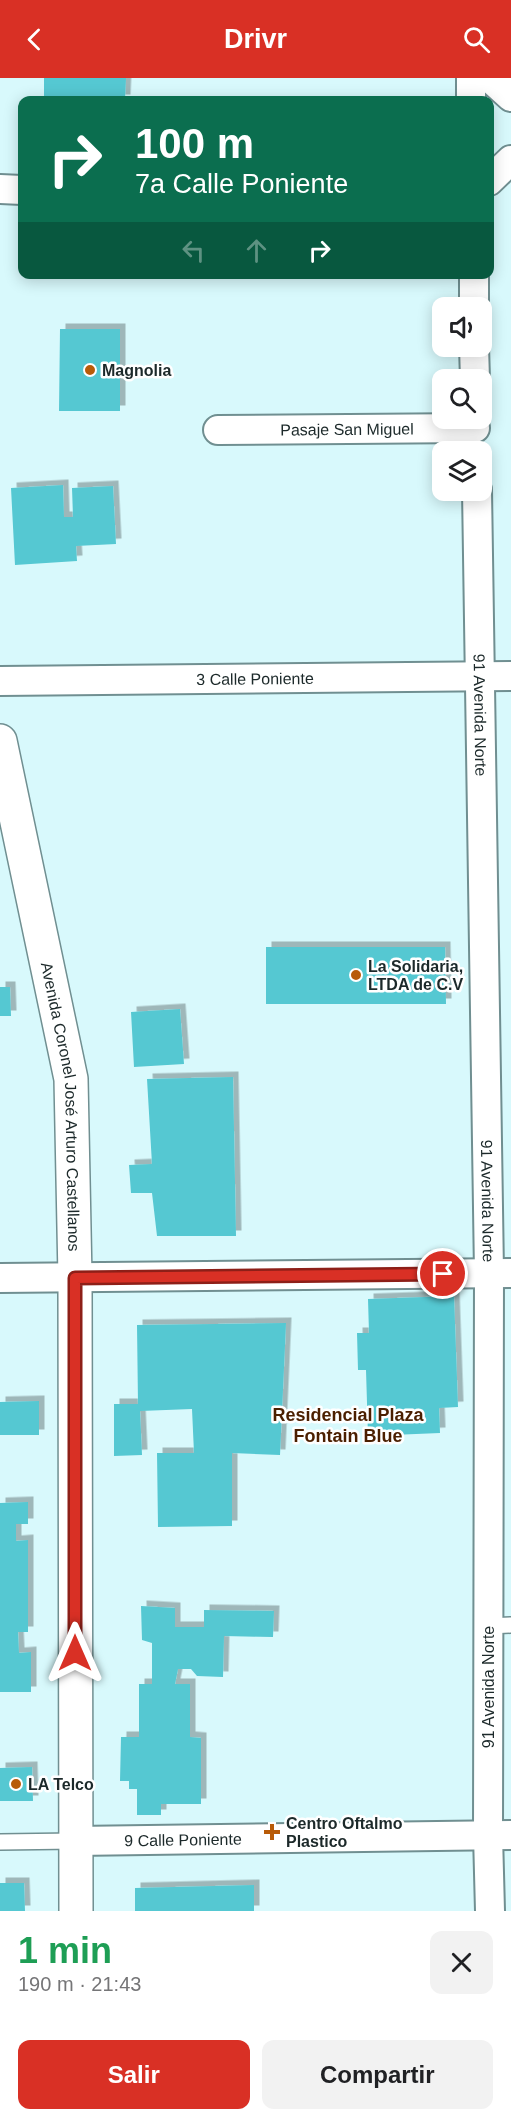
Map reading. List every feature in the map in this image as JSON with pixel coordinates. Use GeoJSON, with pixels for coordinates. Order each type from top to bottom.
{"type":"FeatureCollection","features":[{"type":"Feature","properties":{"kind":"street"},"geometry":{"type":"LineString","coordinates":[[471,78],[471,96]]}},
{"type":"Feature","properties":{"kind":"street"},"geometry":{"type":"LineString","coordinates":[[490,78],[511,97]]}},
{"type":"Feature","properties":{"kind":"street"},"geometry":{"type":"LineString","coordinates":[[494,176],[511,160]]}},
{"type":"Feature","properties":{"kind":"street"},"geometry":{"type":"LineString","coordinates":[[0,189],[18,190]]}},
{"type":"Feature","properties":{"kind":"street"},"geometry":{"type":"LineString","coordinates":[[474,279],[474,297]]}},
{"type":"Feature","properties":{"kind":"street","name":"Pasaje San Miguel"},"geometry":{"type":"LineString","coordinates":[[218,430],[475,433]]}},
{"type":"Feature","properties":{"kind":"street","name":"91 Avenida Norte"},"geometry":{"type":"LineString","coordinates":[[477,501],[500,1273],[500,1835],[490,1911]]}},
{"type":"Feature","properties":{"kind":"street","name":"3 Calle Poniente"},"geometry":{"type":"LineString","coordinates":[[0,681],[511,676]]}},
{"type":"Feature","properties":{"kind":"street","name":"Avenida Coronel José Arturo Castellanos"},"geometry":{"type":"LineString","coordinates":[[0,741],[71,1079],[75,1278],[75,1911]]}},
{"type":"Feature","properties":{"kind":"street"},"geometry":{"type":"LineString","coordinates":[[0,1278],[500,1273]]}},
{"type":"Feature","properties":{"kind":"street","name":"9 Calle Poniente"},"geometry":{"type":"LineString","coordinates":[[75,1841],[500,1835]]}},
{"type":"Feature","properties":{"kind":"lane","name":"9 Calle Poniente"},"geometry":{"type":"LineString","coordinates":[[0,1842],[75,1841]]}},
{"type":"Feature","properties":{"kind":"building"},"geometry":{"type":"Polygon","coordinates":[[[44,78],[126,78],[125,96],[44,96],[44,78]]]}},
{"type":"Feature","properties":{"kind":"building","name":"Magnolia"},"geometry":{"type":"Polygon","coordinates":[[[60,329],[120,329],[120,411],[59,411],[60,329]]]}},
{"type":"Feature","properties":{"kind":"building"},"geometry":{"type":"Polygon","coordinates":[[[63,485],[64,517],[73,517],[72,488],[113,486],[116,544],[76,546],[77,561],[15,565],[11,488],[63,485]]]}},
{"type":"Feature","properties":{"kind":"building","name":"La Solidaria, LTDA de C.V"},"geometry":{"type":"Polygon","coordinates":[[[266,947],[445,947],[446,1004],[266,1004],[266,947]]]}},
{"type":"Feature","properties":{"kind":"building"},"geometry":{"type":"Polygon","coordinates":[[[0,987],[10,987],[11,1016],[0,1016],[0,987]]]}},
{"type":"Feature","properties":{"kind":"building"},"geometry":{"type":"Polygon","coordinates":[[[180,1009],[184,1064],[134,1067],[131,1012],[180,1009]]]}},
{"type":"Feature","properties":{"kind":"building"},"geometry":{"type":"Polygon","coordinates":[[[233,1077],[236,1236],[157,1236],[152,1193],[131,1193],[129,1165],[152,1164],[147,1079],[233,1077]]]}},
{"type":"Feature","properties":{"kind":"building"},"geometry":{"type":"Polygon","coordinates":[[[454,1296],[458,1407],[439,1408],[440,1433],[368,1436],[366,1370],[358,1370],[357,1333],[369,1333],[368,1299],[454,1296]]]}},
{"type":"Feature","properties":{"kind":"building"},"geometry":{"type":"Polygon","coordinates":[[[286,1323],[280,1455],[232,1453],[232,1526],[158,1527],[157,1453],[194,1453],[192,1409],[140,1411],[142,1455],[114,1456],[114,1404],[138,1404],[137,1325],[286,1323]]]}},
{"type":"Feature","properties":{"kind":"building"},"geometry":{"type":"Polygon","coordinates":[[[39,1401],[39,1435],[0,1435],[0,1402],[39,1401]]]}},
{"type":"Feature","properties":{"kind":"building"},"geometry":{"type":"Polygon","coordinates":[[[28,1502],[28,1524],[16,1524],[16,1541],[28,1540],[28,1632],[18,1632],[19,1653],[31,1652],[31,1692],[0,1692],[0,1503],[28,1502]]]}},
{"type":"Feature","properties":{"kind":"building"},"geometry":{"type":"Polygon","coordinates":[[[141,1606],[175,1608],[175,1627],[204,1627],[204,1610],[274,1611],[273,1637],[224,1636],[223,1677],[197,1676],[191,1669],[178,1669],[175,1684],[190,1684],[190,1737],[201,1738],[201,1804],[161,1804],[161,1815],[137,1815],[137,1789],[129,1789],[129,1781],[120,1781],[121,1737],[139,1737],[139,1684],[152,1684],[152,1643],[142,1640],[141,1606]]]}},
{"type":"Feature","properties":{"kind":"building","name":"LA Telco"},"geometry":{"type":"Polygon","coordinates":[[[32,1767],[33,1801],[0,1801],[0,1768],[32,1767]]]}},
{"type":"Feature","properties":{"kind":"building"},"geometry":{"type":"Polygon","coordinates":[[[0,1883],[24,1883],[25,1911],[0,1911],[0,1883]]]}},
{"type":"Feature","properties":{"kind":"building"},"geometry":{"type":"Polygon","coordinates":[[[254,1885],[254,1911],[135,1911],[135,1888],[254,1885]]]}},
{"type":"Feature","properties":{"kind":"place","name":"Magnolia"},"geometry":{"type":"Point","coordinates":[90,370]}},
{"type":"Feature","properties":{"kind":"place","name":"La Solidaria, LTDA de C.V"},"geometry":{"type":"Point","coordinates":[356,975]}},
{"type":"Feature","properties":{"kind":"place","name":"LA Telco"},"geometry":{"type":"Point","coordinates":[16,1784]}},
{"type":"Feature","properties":{"kind":"place","name":"Centro Oftalmo Plastico"},"geometry":{"type":"Point","coordinates":[272,1832]}},
{"type":"Feature","properties":{"kind":"district","name":"Residencial Plaza Fontain Blue"},"geometry":{"type":"Point","coordinates":[348,1425]}},
{"type":"Feature","properties":{"kind":"route"},"geometry":{"type":"LineString","coordinates":[[75,1653],[75,1278],[443,1274]]}}]}
